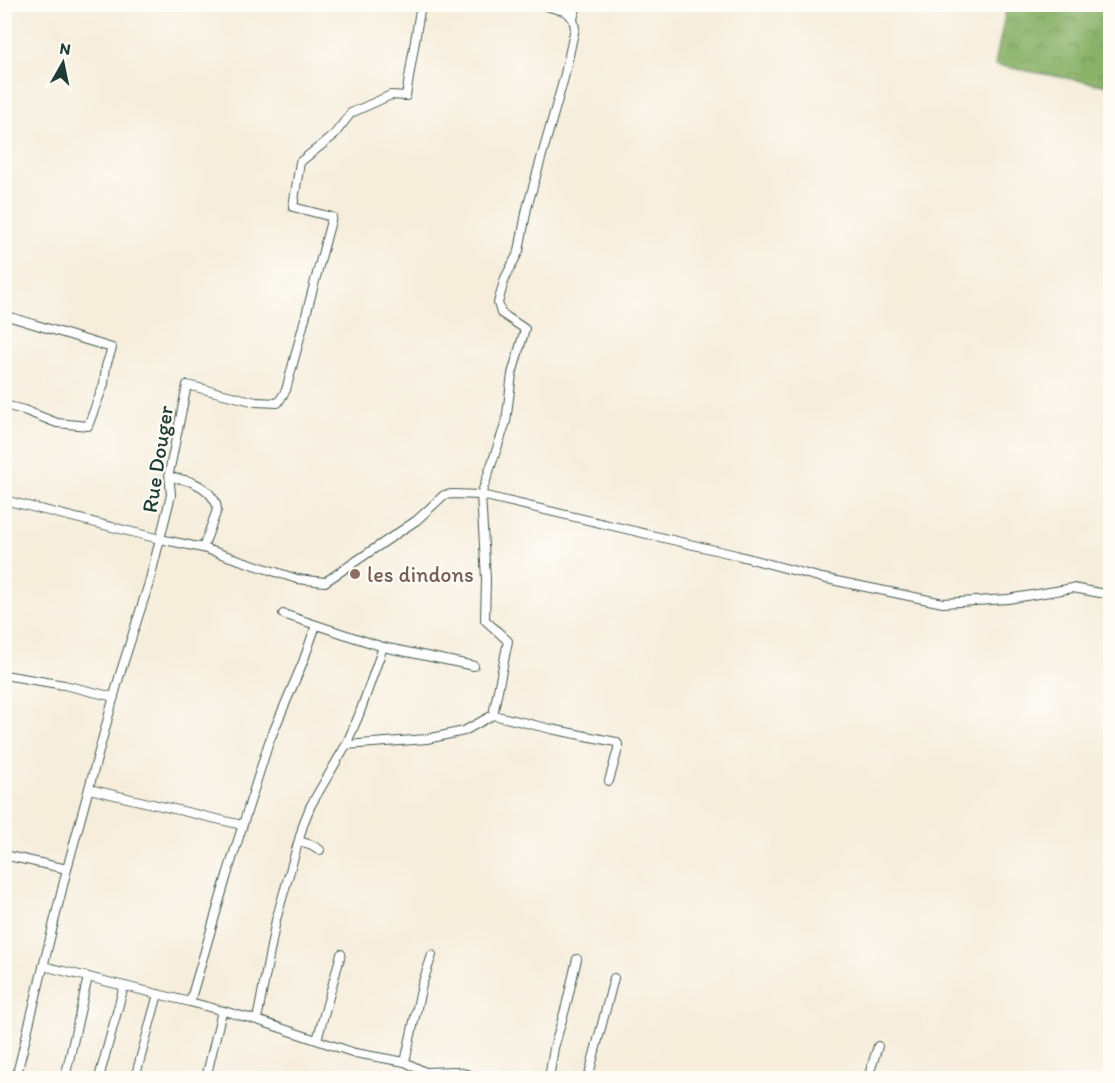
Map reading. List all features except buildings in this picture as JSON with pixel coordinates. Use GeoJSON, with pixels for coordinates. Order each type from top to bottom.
{"type":"FeatureCollection","features":[{"type":"Feature","properties":{"kind":"street","name":"Rue Douger"},"geometry":{"type":"LineString","coordinates":[[16,1078],[67,869],[114,697],[149,583],[171,495],[169,473],[188,386],[256,402],[279,403],[286,390],[332,217],[293,207],[300,162],[333,136],[351,113],[391,95],[406,96],[421,4]]}},
{"type":"Feature","properties":{"kind":"street"},"geometry":{"type":"LineString","coordinates":[[538,4],[567,12],[573,19]]}},
{"type":"Feature","properties":{"kind":"street"},"geometry":{"type":"LineString","coordinates":[[493,715],[508,641],[485,620],[486,579],[481,495],[506,422],[512,374],[525,329],[501,313],[498,303],[505,278],[519,251],[526,208],[566,68],[575,28],[573,19],[577,4]]}},
{"type":"Feature","properties":{"kind":"street"},"geometry":{"type":"LineString","coordinates":[[4,315],[112,348],[106,366],[104,384],[88,426],[57,423],[4,405]]}},
{"type":"Feature","properties":{"kind":"street"},"geometry":{"type":"LineString","coordinates":[[170,477],[196,483],[217,503],[217,510],[203,548]]}},
{"type":"Feature","properties":{"kind":"street"},"geometry":{"type":"LineString","coordinates":[[4,500],[203,548],[297,579],[325,582],[417,520],[444,495],[453,494],[481,495],[736,555],[822,578],[943,603],[1008,599],[1073,588],[1100,593]]}},
{"type":"Feature","properties":{"kind":"street"},"geometry":{"type":"LineString","coordinates":[[283,614],[383,647],[474,666]]}},
{"type":"Feature","properties":{"kind":"street"},"geometry":{"type":"LineString","coordinates":[[190,1002],[269,742],[316,625]]}},
{"type":"Feature","properties":{"kind":"street"},"geometry":{"type":"LineString","coordinates":[[257,1020],[276,920],[310,805],[346,745],[383,647]]}},
{"type":"Feature","properties":{"kind":"street"},"geometry":{"type":"LineString","coordinates":[[4,675],[114,697]]}},
{"type":"Feature","properties":{"kind":"street"},"geometry":{"type":"LineString","coordinates":[[346,745],[427,739],[464,731],[493,715],[616,742],[618,749],[609,781]]}},
{"type":"Feature","properties":{"kind":"street"},"geometry":{"type":"LineString","coordinates":[[89,789],[242,825]]}},
{"type":"Feature","properties":{"kind":"street"},"geometry":{"type":"LineString","coordinates":[[298,841],[320,850]]}},
{"type":"Feature","properties":{"kind":"street"},"geometry":{"type":"LineString","coordinates":[[4,855],[67,869]]}},
{"type":"Feature","properties":{"kind":"street"},"geometry":{"type":"LineString","coordinates":[[317,1040],[341,954]]}},
{"type":"Feature","properties":{"kind":"street"},"geometry":{"type":"LineString","coordinates":[[405,1062],[422,985],[432,955]]}},
{"type":"Feature","properties":{"kind":"street"},"geometry":{"type":"LineString","coordinates":[[549,1078],[554,1048],[577,959]]}},
{"type":"Feature","properties":{"kind":"street"},"geometry":{"type":"LineString","coordinates":[[44,966],[257,1020],[355,1053],[405,1062],[424,1075],[455,1071],[482,1078]]}},
{"type":"Feature","properties":{"kind":"street"},"geometry":{"type":"LineString","coordinates":[[65,1078],[88,977]]}},
{"type":"Feature","properties":{"kind":"street"},"geometry":{"type":"LineString","coordinates":[[588,1078],[614,978]]}},
{"type":"Feature","properties":{"kind":"street"},"geometry":{"type":"LineString","coordinates":[[99,1078],[124,986]]}},
{"type":"Feature","properties":{"kind":"street"},"geometry":{"type":"LineString","coordinates":[[135,1078],[158,994]]}},
{"type":"Feature","properties":{"kind":"street"},"geometry":{"type":"LineString","coordinates":[[206,1078],[222,1011]]}},
{"type":"Feature","properties":{"kind":"street"},"geometry":{"type":"LineString","coordinates":[[868,1078],[878,1046]]}},
{"type":"Feature","properties":{"kind":"green space"},"geometry":{"type":"Polygon","coordinates":[[[1007,5],[1110,5],[1110,86],[995,65],[1007,5]]]}},
{"type":"Feature","properties":{"kind":"place","name":"les dindons"},"geometry":{"type":"Point","coordinates":[355,574]}}]}
